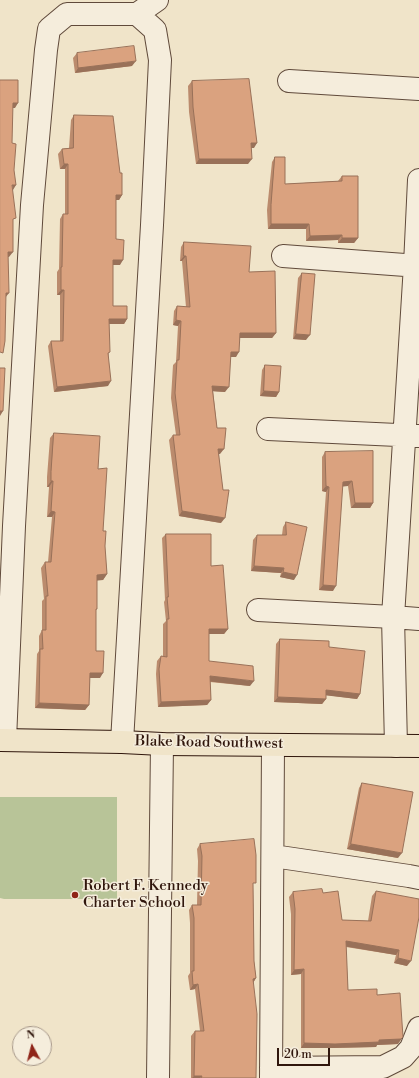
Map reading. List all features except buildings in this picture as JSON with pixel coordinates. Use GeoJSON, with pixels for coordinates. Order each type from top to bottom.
{"type":"FeatureCollection","features":[{"type":"Feature","properties":{"kind":"main road","name":"Blake Road Southwest"},"geometry":{"type":"LineString","coordinates":[[2,740],[162,744],[419,746]]}},
{"type":"Feature","properties":{"kind":"street"},"geometry":{"type":"LineString","coordinates":[[2,740],[32,205],[49,29],[67,14],[137,14],[157,0]]}},
{"type":"Feature","properties":{"kind":"street"},"geometry":{"type":"LineString","coordinates":[[122,742],[160,60],[155,30],[137,14]]}},
{"type":"Feature","properties":{"kind":"street"},"geometry":{"type":"LineString","coordinates":[[288,81],[419,89]]}},
{"type":"Feature","properties":{"kind":"street"},"geometry":{"type":"LineString","coordinates":[[396,746],[394,617],[412,435],[419,180]]}},
{"type":"Feature","properties":{"kind":"street"},"geometry":{"type":"LineString","coordinates":[[283,256],[417,265]]}},
{"type":"Feature","properties":{"kind":"street"},"geometry":{"type":"LineString","coordinates":[[268,428],[412,435]]}},
{"type":"Feature","properties":{"kind":"street"},"geometry":{"type":"LineString","coordinates":[[258,610],[419,619]]}},
{"type":"Feature","properties":{"kind":"street"},"geometry":{"type":"LineString","coordinates":[[158,1078],[162,744]]}},
{"type":"Feature","properties":{"kind":"street"},"geometry":{"type":"LineString","coordinates":[[274,745],[271,1073],[383,1067],[403,1057],[411,1048],[419,1028]]}},
{"type":"Feature","properties":{"kind":"street"},"geometry":{"type":"LineString","coordinates":[[273,856],[419,878]]}},
{"type":"Feature","properties":{"kind":"green space"},"geometry":{"type":"Polygon","coordinates":[[[0,797],[117,797],[117,899],[0,898],[0,797]]]}},
{"type":"Feature","properties":{"kind":"place","name":"Robert F. Kennedy Charter School"},"geometry":{"type":"Point","coordinates":[75,895]}}]}
